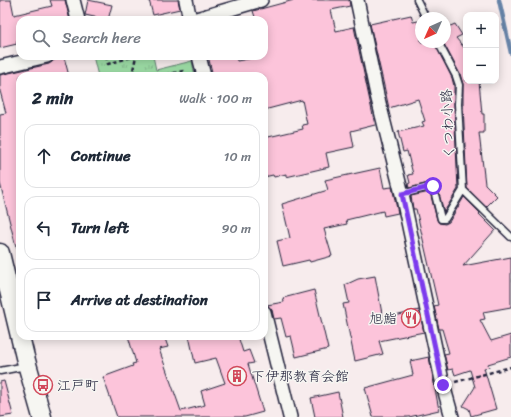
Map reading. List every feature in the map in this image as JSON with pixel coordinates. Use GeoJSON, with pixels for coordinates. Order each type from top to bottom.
{"type":"FeatureCollection","features":[{"type":"Feature","properties":{"kind":"street"},"geometry":{"type":"LineString","coordinates":[[73,0],[77,16]]}},
{"type":"Feature","properties":{"kind":"street"},"geometry":{"type":"LineString","coordinates":[[186,0],[191,16]]}},
{"type":"Feature","properties":{"kind":"street"},"geometry":{"type":"LineString","coordinates":[[206,16],[261,0]]}},
{"type":"Feature","properties":{"kind":"street"},"geometry":{"type":"LineString","coordinates":[[356,0],[377,95],[402,194],[443,385],[452,417]]}},
{"type":"Feature","properties":{"kind":"street"},"geometry":{"type":"LineString","coordinates":[[0,67],[30,60]]}},
{"type":"Feature","properties":{"kind":"street"},"geometry":{"type":"LineString","coordinates":[[200,60],[203,72]]}},
{"type":"Feature","properties":{"kind":"street"},"geometry":{"type":"LineString","coordinates":[[0,254],[16,318]]}},
{"type":"Feature","properties":{"kind":"street"},"geometry":{"type":"LineString","coordinates":[[268,328],[290,417]]}},
{"type":"Feature","properties":{"kind":"street"},"geometry":{"type":"LineString","coordinates":[[22,340],[42,417]]}},
{"type":"Feature","properties":{"kind":"lane"},"geometry":{"type":"LineString","coordinates":[[417,0],[423,12]]}},
{"type":"Feature","properties":{"kind":"lane","name":"くつわ小路"},"geometry":{"type":"LineString","coordinates":[[441,48],[456,76],[458,85],[463,190]]}},
{"type":"Feature","properties":{"kind":"lane"},"geometry":{"type":"LineString","coordinates":[[402,194],[433,186],[441,219],[445,220],[463,190],[511,238]]}},
{"type":"Feature","properties":{"kind":"lane"},"geometry":{"type":"LineString","coordinates":[[0,371],[28,366]]}},
{"type":"Feature","properties":{"kind":"path"},"geometry":{"type":"LineString","coordinates":[[107,60],[108,64],[122,60]]}},
{"type":"Feature","properties":{"kind":"path"},"geometry":{"type":"LineString","coordinates":[[133,72],[135,60]]}},
{"type":"Feature","properties":{"kind":"path"},"geometry":{"type":"LineString","coordinates":[[443,385],[511,367]]}},
{"type":"Feature","properties":{"kind":"green space"},"geometry":{"type":"Polygon","coordinates":[[[94,60],[154,60],[156,70],[192,61],[194,72],[97,72],[94,60]]]}},
{"type":"Feature","properties":{"kind":"building"},"geometry":{"type":"Polygon","coordinates":[[[0,0],[11,0],[14,15],[52,6],[50,0],[65,0],[69,16],[16,16],[16,44],[0,48],[0,0]]]}},
{"type":"Feature","properties":{"kind":"building"},"geometry":{"type":"Polygon","coordinates":[[[88,0],[112,5],[109,16],[85,15],[88,0]]]}},
{"type":"Feature","properties":{"kind":"building"},"geometry":{"type":"Polygon","coordinates":[[[149,0],[178,0],[180,9],[153,15],[149,0]]]}},
{"type":"Feature","properties":{"kind":"building"},"geometry":{"type":"Polygon","coordinates":[[[294,0],[349,0],[350,6],[331,10],[336,31],[354,27],[375,125],[351,131],[354,147],[326,153],[329,167],[286,177],[286,174],[274,177],[273,175],[268,176],[268,137],[303,129],[302,125],[307,124],[302,100],[268,109],[268,72],[212,72],[209,60],[268,60],[268,16],[255,16],[253,11],[294,0]]]}},
{"type":"Feature","properties":{"kind":"building"},"geometry":{"type":"Polygon","coordinates":[[[411,15],[413,22],[415,22],[415,48],[437,48],[452,78],[454,86],[458,189],[444,212],[436,183],[432,182],[409,188],[408,184],[410,183],[408,175],[413,174],[407,151],[403,152],[398,132],[424,126],[422,122],[425,121],[418,99],[389,108],[370,24],[411,15]]]}},
{"type":"Feature","properties":{"kind":"building"},"geometry":{"type":"Polygon","coordinates":[[[455,24],[462,35],[456,38],[463,46],[463,84],[460,74],[446,48],[451,48],[451,26],[455,24]]]}},
{"type":"Feature","properties":{"kind":"building"},"geometry":{"type":"Polygon","coordinates":[[[54,60],[65,60],[68,72],[16,72],[16,247],[0,183],[0,114],[6,113],[0,91],[0,75],[49,64],[54,60]]]}},
{"type":"Feature","properties":{"kind":"building"},"geometry":{"type":"Polygon","coordinates":[[[463,84],[479,84],[482,114],[484,114],[484,133],[479,133],[485,184],[497,196],[486,207],[467,188],[463,84]]]}},
{"type":"Feature","properties":{"kind":"building"},"geometry":{"type":"Polygon","coordinates":[[[380,168],[384,188],[392,187],[398,213],[384,216],[383,211],[346,220],[347,224],[324,229],[332,256],[310,262],[309,260],[283,266],[277,241],[290,238],[282,204],[328,190],[325,180],[380,168]]]}},
{"type":"Feature","properties":{"kind":"building"},"geometry":{"type":"Polygon","coordinates":[[[430,192],[439,223],[445,224],[449,222],[464,197],[495,230],[463,266],[511,257],[511,307],[483,312],[485,319],[480,320],[491,341],[511,335],[511,357],[488,364],[489,367],[484,368],[496,409],[471,416],[469,409],[463,406],[475,387],[470,370],[455,375],[453,369],[448,370],[444,354],[449,353],[442,329],[439,329],[434,306],[438,305],[416,209],[413,209],[411,196],[430,192]]]}},
{"type":"Feature","properties":{"kind":"building"},"geometry":{"type":"Polygon","coordinates":[[[375,276],[383,319],[419,310],[424,332],[379,341],[383,354],[355,361],[343,304],[349,303],[345,285],[358,279],[375,276]]]}},
{"type":"Feature","properties":{"kind":"building"},"geometry":{"type":"Polygon","coordinates":[[[314,290],[328,349],[296,357],[291,336],[286,337],[281,318],[274,319],[272,310],[268,306],[284,302],[283,298],[314,290]]]}},
{"type":"Feature","properties":{"kind":"building"},"geometry":{"type":"Polygon","coordinates":[[[129,340],[165,340],[168,347],[159,349],[181,411],[205,405],[201,391],[225,383],[216,358],[195,363],[190,340],[239,340],[243,352],[249,350],[254,363],[248,364],[263,412],[245,417],[117,417],[103,377],[133,366],[132,364],[136,363],[129,340]]]}},
{"type":"Feature","properties":{"kind":"building"},"geometry":{"type":"Polygon","coordinates":[[[429,357],[439,410],[409,417],[373,417],[365,388],[413,375],[410,361],[429,357]]]}},
{"type":"Feature","properties":{"kind":"building"},"geometry":{"type":"Polygon","coordinates":[[[4,381],[13,415],[0,417],[0,382],[4,381]]]}},
{"type":"Feature","properties":{"kind":"building"},"geometry":{"type":"Polygon","coordinates":[[[338,392],[343,417],[315,417],[311,398],[338,392]]]}},
{"type":"Feature","properties":{"kind":"waterway"},"geometry":{"type":"LineString","coordinates":[[499,0],[511,53]]}},
{"type":"Feature","properties":{"kind":"place","name":"旭鮨"},"geometry":{"type":"Point","coordinates":[411,318]}},
{"type":"Feature","properties":{"kind":"place","name":"下伊那教育会館"},"geometry":{"type":"Point","coordinates":[237,376]}},
{"type":"Feature","properties":{"kind":"place","name":"江戸町"},"geometry":{"type":"Point","coordinates":[43,385]}},
{"type":"Feature","properties":{"kind":"route"},"geometry":{"type":"LineString","coordinates":[[433,186],[402,194],[443,385]]}}]}
